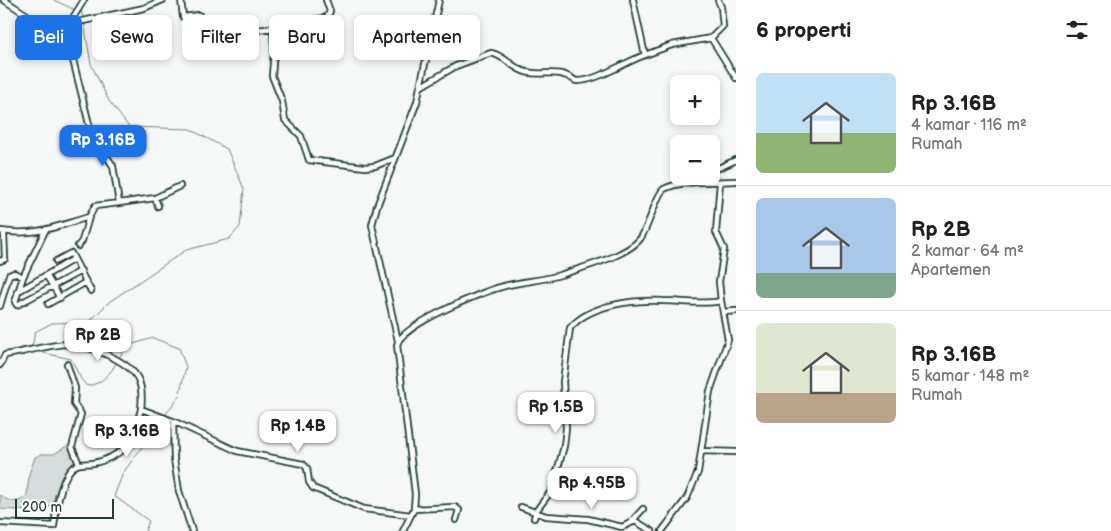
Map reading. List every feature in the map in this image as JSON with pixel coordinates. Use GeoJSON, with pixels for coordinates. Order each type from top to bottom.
{"type":"FeatureCollection","features":[{"type":"Feature","properties":{"kind":"street"},"geometry":{"type":"LineString","coordinates":[[4,0],[27,15]]}},
{"type":"Feature","properties":{"kind":"street"},"geometry":{"type":"LineString","coordinates":[[82,21],[144,8],[163,0]]}},
{"type":"Feature","properties":{"kind":"street"},"geometry":{"type":"LineString","coordinates":[[181,0],[184,15]]}},
{"type":"Feature","properties":{"kind":"street"},"geometry":{"type":"LineString","coordinates":[[326,0],[330,11],[328,15]]}},
{"type":"Feature","properties":{"kind":"street"},"geometry":{"type":"LineString","coordinates":[[403,531],[414,509],[415,485],[398,341],[372,225],[417,102],[439,0]]}},
{"type":"Feature","properties":{"kind":"street"},"geometry":{"type":"LineString","coordinates":[[633,0],[645,55]]}},
{"type":"Feature","properties":{"kind":"street"},"geometry":{"type":"LineString","coordinates":[[420,87],[456,66],[491,53],[528,73],[556,72],[568,75],[576,81],[583,81],[672,45],[711,38],[723,26],[721,7],[718,0]]}},
{"type":"Feature","properties":{"kind":"street"},"geometry":{"type":"LineString","coordinates":[[73,15],[82,3]]}},
{"type":"Feature","properties":{"kind":"street"},"geometry":{"type":"LineString","coordinates":[[711,38],[736,78]]}},
{"type":"Feature","properties":{"kind":"street"},"geometry":{"type":"LineString","coordinates":[[73,60],[91,132],[113,166],[119,204]]}},
{"type":"Feature","properties":{"kind":"street"},"geometry":{"type":"LineString","coordinates":[[273,60],[272,76],[282,101],[285,120],[301,136],[309,160],[365,167],[376,166],[395,158]]}},
{"type":"Feature","properties":{"kind":"street"},"geometry":{"type":"LineString","coordinates":[[720,167],[736,160]]}},
{"type":"Feature","properties":{"kind":"street"},"geometry":{"type":"LineString","coordinates":[[720,182],[736,181]]}},
{"type":"Feature","properties":{"kind":"street"},"geometry":{"type":"LineString","coordinates":[[398,341],[405,332],[418,323],[485,292],[508,285],[559,275],[628,249],[644,233],[661,191],[672,186],[684,185]]}},
{"type":"Feature","properties":{"kind":"street"},"geometry":{"type":"LineString","coordinates":[[662,531],[693,488],[702,451],[710,391],[728,340],[719,282],[724,249],[716,232],[720,185]]}},
{"type":"Feature","properties":{"kind":"street"},"geometry":{"type":"LineString","coordinates":[[78,246],[82,241],[89,217],[95,206],[155,198],[180,186]]}},
{"type":"Feature","properties":{"kind":"street"},"geometry":{"type":"LineString","coordinates":[[155,198],[158,206]]}},
{"type":"Feature","properties":{"kind":"street"},"geometry":{"type":"LineString","coordinates":[[0,261],[5,259],[2,232],[21,234],[45,231],[89,217]]}},
{"type":"Feature","properties":{"kind":"street"},"geometry":{"type":"LineString","coordinates":[[45,231],[17,292],[15,302],[17,306],[80,271]]}},
{"type":"Feature","properties":{"kind":"street"},"geometry":{"type":"LineString","coordinates":[[56,261],[71,253],[91,291]]}},
{"type":"Feature","properties":{"kind":"street"},"geometry":{"type":"LineString","coordinates":[[17,292],[74,259]]}},
{"type":"Feature","properties":{"kind":"street"},"geometry":{"type":"LineString","coordinates":[[0,306],[9,275],[14,273],[23,277]]}},
{"type":"Feature","properties":{"kind":"street"},"geometry":{"type":"LineString","coordinates":[[46,275],[60,298]]}},
{"type":"Feature","properties":{"kind":"street"},"geometry":{"type":"LineString","coordinates":[[48,304],[86,282]]}},
{"type":"Feature","properties":{"kind":"street"},"geometry":{"type":"LineString","coordinates":[[534,518],[536,511],[552,490],[564,446],[566,418],[563,389],[568,332],[577,320],[591,312],[637,302],[664,300],[704,304],[721,301]]}},
{"type":"Feature","properties":{"kind":"street"},"geometry":{"type":"LineString","coordinates":[[723,312],[736,311]]}},
{"type":"Feature","properties":{"kind":"street"},"geometry":{"type":"LineString","coordinates":[[0,365],[5,355],[66,344],[85,346],[125,364],[132,370],[140,386],[141,409],[132,443],[101,460],[79,464],[66,477],[57,502],[54,526],[0,523]]}},
{"type":"Feature","properties":{"kind":"street"},"geometry":{"type":"LineString","coordinates":[[67,364],[76,388],[74,404],[81,414],[72,447],[79,464]]}},
{"type":"Feature","properties":{"kind":"street"},"geometry":{"type":"LineString","coordinates":[[141,409],[173,421],[237,451],[303,464],[308,471],[311,487],[354,505],[380,512],[412,516]]}},
{"type":"Feature","properties":{"kind":"street"},"geometry":{"type":"LineString","coordinates":[[173,421],[174,459],[179,490],[192,531]]}},
{"type":"Feature","properties":{"kind":"street"},"geometry":{"type":"LineString","coordinates":[[702,451],[736,452]]}},
{"type":"Feature","properties":{"kind":"street"},"geometry":{"type":"LineString","coordinates":[[414,509],[455,507],[459,510],[456,520]]}},
{"type":"Feature","properties":{"kind":"street"},"geometry":{"type":"LineString","coordinates":[[521,507],[546,516],[588,519],[622,527],[632,521],[643,509]]}},
{"type":"Feature","properties":{"kind":"street"},"geometry":{"type":"LineString","coordinates":[[632,521],[652,531]]}},
{"type":"Feature","properties":{"kind":"shaded area"},"geometry":{"type":"Polygon","coordinates":[[[67,446],[70,447],[77,463],[67,474],[55,494],[53,503],[48,508],[31,511],[0,509],[0,495],[17,501],[27,495],[29,474],[35,457],[42,454],[54,454],[67,446]]]}},
{"type":"Feature","properties":{"kind":"waterway"},"geometry":{"type":"LineString","coordinates":[[54,0],[75,10]]}},
{"type":"Feature","properties":{"kind":"waterway"},"geometry":{"type":"LineString","coordinates":[[81,8],[83,19]]}},
{"type":"Feature","properties":{"kind":"waterway"},"geometry":{"type":"LineString","coordinates":[[32,347],[35,332],[52,323],[89,322],[109,302],[186,250],[229,239],[240,227],[244,189],[227,149],[190,129],[129,127],[109,101],[91,64],[84,23]]}},
{"type":"Feature","properties":{"kind":"waterway"},"geometry":{"type":"LineString","coordinates":[[119,358],[127,346],[153,338],[179,348],[186,367],[179,396],[123,473],[114,496],[149,521],[145,531]]}},
{"type":"Feature","properties":{"kind":"waterway"},"geometry":{"type":"LineString","coordinates":[[35,351],[71,359],[81,379],[87,386],[105,378],[117,362]]}}]}
